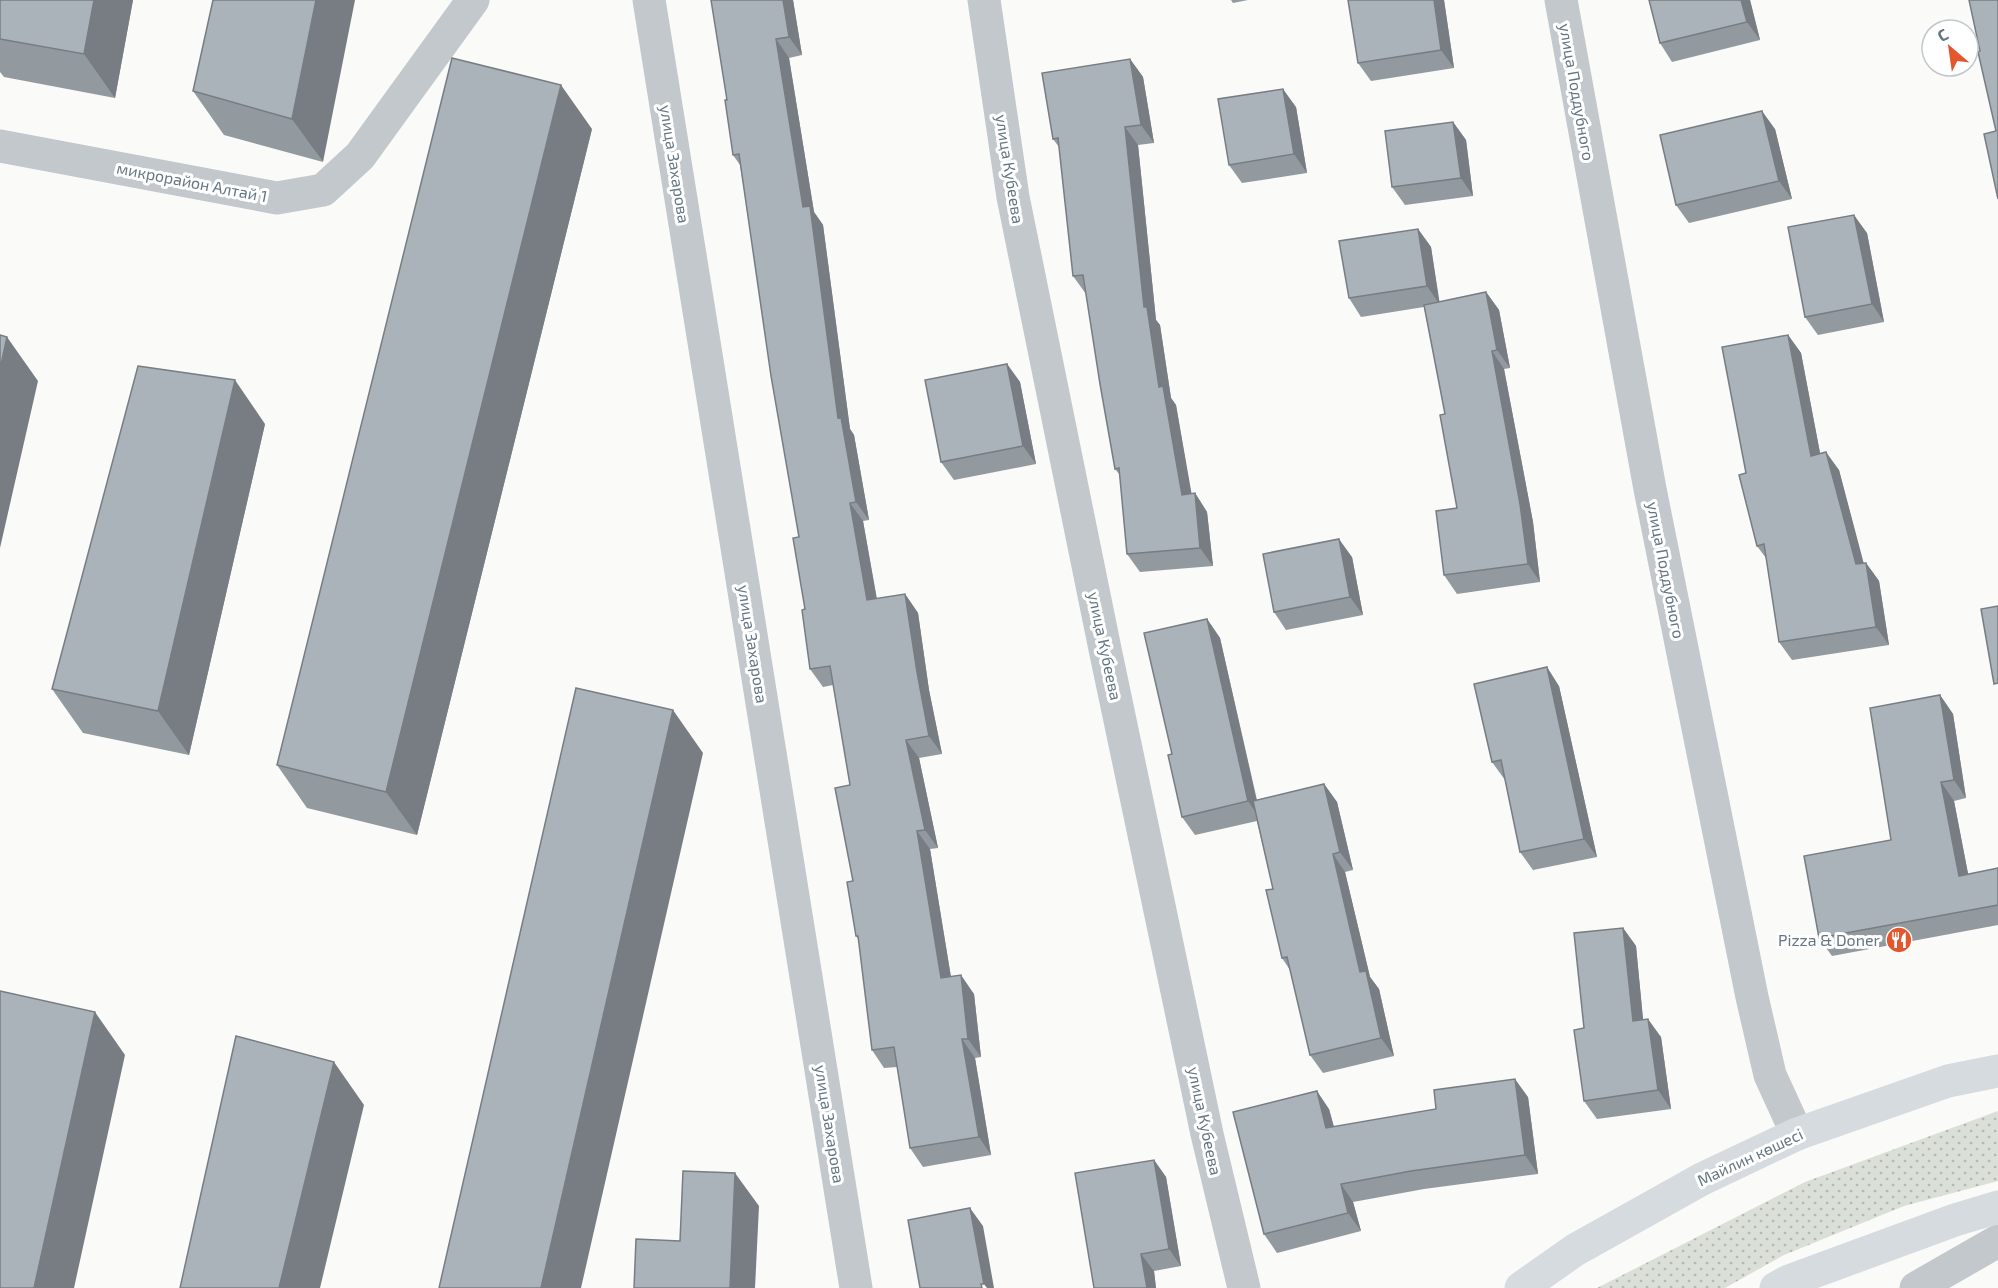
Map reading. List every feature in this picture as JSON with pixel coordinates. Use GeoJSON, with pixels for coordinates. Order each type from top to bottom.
{"type":"FeatureCollection","features":[{"type":"Feature","properties":{"kind":"main road","name":"Майлин көшесі"},"geometry":{"type":"LineString","coordinates":[[1521,1288],[1575,1250],[1683,1190],[1797,1134],[1948,1081],[1998,1071]]}},
{"type":"Feature","properties":{"kind":"main road"},"geometry":{"type":"LineString","coordinates":[[1786,1286],[1954,1220],[1998,1207]]}},
{"type":"Feature","properties":{"kind":"street","name":"микрорайон Алтай 1"},"geometry":{"type":"LineString","coordinates":[[0,146],[278,198],[323,190],[360,156],[473,0]]}},
{"type":"Feature","properties":{"kind":"street","name":"улица Захарова"},"geometry":{"type":"LineString","coordinates":[[649,0],[856,1288]]}},
{"type":"Feature","properties":{"kind":"street","name":"улица Кубеева"},"geometry":{"type":"LineString","coordinates":[[984,0],[1013,197],[1102,637],[1200,1099],[1244,1288]]}},
{"type":"Feature","properties":{"kind":"street","name":"улица Поддубного"},"geometry":{"type":"LineString","coordinates":[[1561,0],[1650,489],[1752,997],[1770,1075],[1797,1134]]}},
{"type":"Feature","properties":{"kind":"street"},"geometry":{"type":"LineString","coordinates":[[1916,1288],[1998,1241]]}},
{"type":"Feature","properties":{"kind":"shaded area"},"geometry":{"type":"Polygon","coordinates":[[[1998,1111],[1998,1181],[1904,1206],[1784,1255],[1725,1288],[1597,1288],[1805,1182],[1998,1111]]]}},
{"type":"Feature","properties":{"kind":"building"},"geometry":{"type":"Polygon","coordinates":[[[0,0],[94,0],[84,54],[0,39],[0,0]]]}},
{"type":"Feature","properties":{"kind":"building"},"geometry":{"type":"Polygon","coordinates":[[[213,0],[316,0],[292,119],[193,91],[213,0]]]}},
{"type":"Feature","properties":{"kind":"building"},"geometry":{"type":"Polygon","coordinates":[[[711,0],[783,0],[789,37],[776,39],[803,207],[810,206],[838,418],[841,417],[856,502],[850,503],[867,600],[905,594],[929,736],[906,740],[925,830],[917,831],[941,978],[961,975],[968,1039],[962,1039],[979,1137],[910,1148],[894,1047],[872,1050],[858,936],[856,936],[847,882],[853,881],[835,788],[850,785],[830,666],[810,669],[802,610],[805,609],[793,538],[799,537],[771,376],[739,154],[733,155],[711,0]]]}},
{"type":"Feature","properties":{"kind":"building"},"geometry":{"type":"Polygon","coordinates":[[[1348,0],[1434,0],[1441,50],[1358,63],[1348,0]]]}},
{"type":"Feature","properties":{"kind":"building"},"geometry":{"type":"Polygon","coordinates":[[[1649,0],[1741,0],[1747,22],[1660,43],[1649,0]]]}},
{"type":"Feature","properties":{"kind":"building"},"geometry":{"type":"Polygon","coordinates":[[[1969,0],[1998,0],[1998,199],[1984,134],[1996,131],[1980,61],[1980,18],[1973,18],[1969,0]]]}},
{"type":"Feature","properties":{"kind":"building"},"geometry":{"type":"Polygon","coordinates":[[[452,58],[561,85],[386,792],[277,765],[452,58]]]}},
{"type":"Feature","properties":{"kind":"building"},"geometry":{"type":"Polygon","coordinates":[[[1130,59],[1141,125],[1125,127],[1144,307],[1147,307],[1159,387],[1163,386],[1182,495],[1195,493],[1200,548],[1127,554],[1119,468],[1115,469],[1083,275],[1073,276],[1058,138],[1053,139],[1042,73],[1130,59]]]}},
{"type":"Feature","properties":{"kind":"building"},"geometry":{"type":"Polygon","coordinates":[[[1283,89],[1294,154],[1229,165],[1218,99],[1283,89]]]}},
{"type":"Feature","properties":{"kind":"building"},"geometry":{"type":"Polygon","coordinates":[[[1762,111],[1779,181],[1676,205],[1660,135],[1762,111]]]}},
{"type":"Feature","properties":{"kind":"building"},"geometry":{"type":"Polygon","coordinates":[[[1453,122],[1461,178],[1392,187],[1385,131],[1453,122]]]}},
{"type":"Feature","properties":{"kind":"building"},"geometry":{"type":"Polygon","coordinates":[[[1854,215],[1872,304],[1805,317],[1788,227],[1854,215]]]}},
{"type":"Feature","properties":{"kind":"building"},"geometry":{"type":"Polygon","coordinates":[[[1418,229],[1427,286],[1349,298],[1339,241],[1418,229]]]}},
{"type":"Feature","properties":{"kind":"building"},"geometry":{"type":"Polygon","coordinates":[[[1486,292],[1497,350],[1492,351],[1520,504],[1528,564],[1444,575],[1436,511],[1457,508],[1440,415],[1445,414],[1424,305],[1486,292]]]}},
{"type":"Feature","properties":{"kind":"building"},"geometry":{"type":"Polygon","coordinates":[[[0,335],[7,337],[0,369],[0,335]]]}},
{"type":"Feature","properties":{"kind":"building"},"geometry":{"type":"Polygon","coordinates":[[[1788,335],[1811,456],[1826,452],[1856,564],[1866,563],[1876,627],[1779,642],[1764,544],[1757,546],[1739,475],[1746,473],[1722,347],[1788,335]]]}},
{"type":"Feature","properties":{"kind":"building"},"geometry":{"type":"Polygon","coordinates":[[[1007,364],[1023,446],[941,462],[925,380],[1007,364]]]}},
{"type":"Feature","properties":{"kind":"building"},"geometry":{"type":"Polygon","coordinates":[[[138,366],[235,380],[158,711],[52,689],[138,366]]]}},
{"type":"Feature","properties":{"kind":"building"},"geometry":{"type":"Polygon","coordinates":[[[1339,539],[1350,597],[1274,612],[1263,554],[1339,539]]]}},
{"type":"Feature","properties":{"kind":"building"},"geometry":{"type":"Polygon","coordinates":[[[1998,606],[1998,683],[1994,684],[1981,609],[1998,606]]]}},
{"type":"Feature","properties":{"kind":"building"},"geometry":{"type":"Polygon","coordinates":[[[1207,619],[1248,801],[1182,817],[1168,755],[1172,754],[1144,633],[1207,619]]]}},
{"type":"Feature","properties":{"kind":"building"},"geometry":{"type":"Polygon","coordinates":[[[1547,667],[1584,839],[1520,852],[1501,760],[1492,762],[1474,684],[1547,667]]]}},
{"type":"Feature","properties":{"kind":"building"},"geometry":{"type":"Polygon","coordinates":[[[576,688],[673,710],[541,1288],[439,1288],[576,688]]]}},
{"type":"Feature","properties":{"kind":"building"},"geometry":{"type":"Polygon","coordinates":[[[1940,695],[1954,780],[1941,782],[1959,876],[1998,868],[1998,905],[1819,938],[1804,856],[1891,840],[1870,708],[1940,695]]]}},
{"type":"Feature","properties":{"kind":"building"},"geometry":{"type":"Polygon","coordinates":[[[1324,784],[1340,852],[1333,854],[1360,972],[1366,971],[1381,1038],[1310,1055],[1287,957],[1282,958],[1266,890],[1273,889],[1253,801],[1324,784]]]}},
{"type":"Feature","properties":{"kind":"building"},"geometry":{"type":"Polygon","coordinates":[[[1623,928],[1633,1021],[1648,1019],[1658,1090],[1584,1101],[1574,1030],[1584,1028],[1574,933],[1623,928]]]}},
{"type":"Feature","properties":{"kind":"building"},"geometry":{"type":"Polygon","coordinates":[[[0,991],[95,1012],[34,1288],[0,1288],[0,991]]]}},
{"type":"Feature","properties":{"kind":"building"},"geometry":{"type":"Polygon","coordinates":[[[236,1036],[334,1062],[279,1288],[180,1288],[236,1036]]]}},
{"type":"Feature","properties":{"kind":"building"},"geometry":{"type":"Polygon","coordinates":[[[1515,1079],[1525,1155],[1411,1171],[1341,1184],[1348,1213],[1264,1234],[1233,1112],[1317,1091],[1326,1128],[1436,1109],[1434,1090],[1515,1079]]]}},
{"type":"Feature","properties":{"kind":"building"},"geometry":{"type":"Polygon","coordinates":[[[1154,1160],[1169,1249],[1141,1254],[1147,1288],[1094,1288],[1075,1173],[1154,1160]]]}},
{"type":"Feature","properties":{"kind":"building"},"geometry":{"type":"Polygon","coordinates":[[[683,1171],[735,1173],[730,1288],[634,1288],[636,1239],[680,1241],[683,1171]]]}},
{"type":"Feature","properties":{"kind":"building"},"geometry":{"type":"Polygon","coordinates":[[[970,1208],[984,1284],[981,1284],[982,1288],[920,1288],[908,1220],[970,1208]]]}},
{"type":"Feature","properties":{"kind":"place","name":"Pizza & Doner"},"geometry":{"type":"Point","coordinates":[1899,940]}}]}
